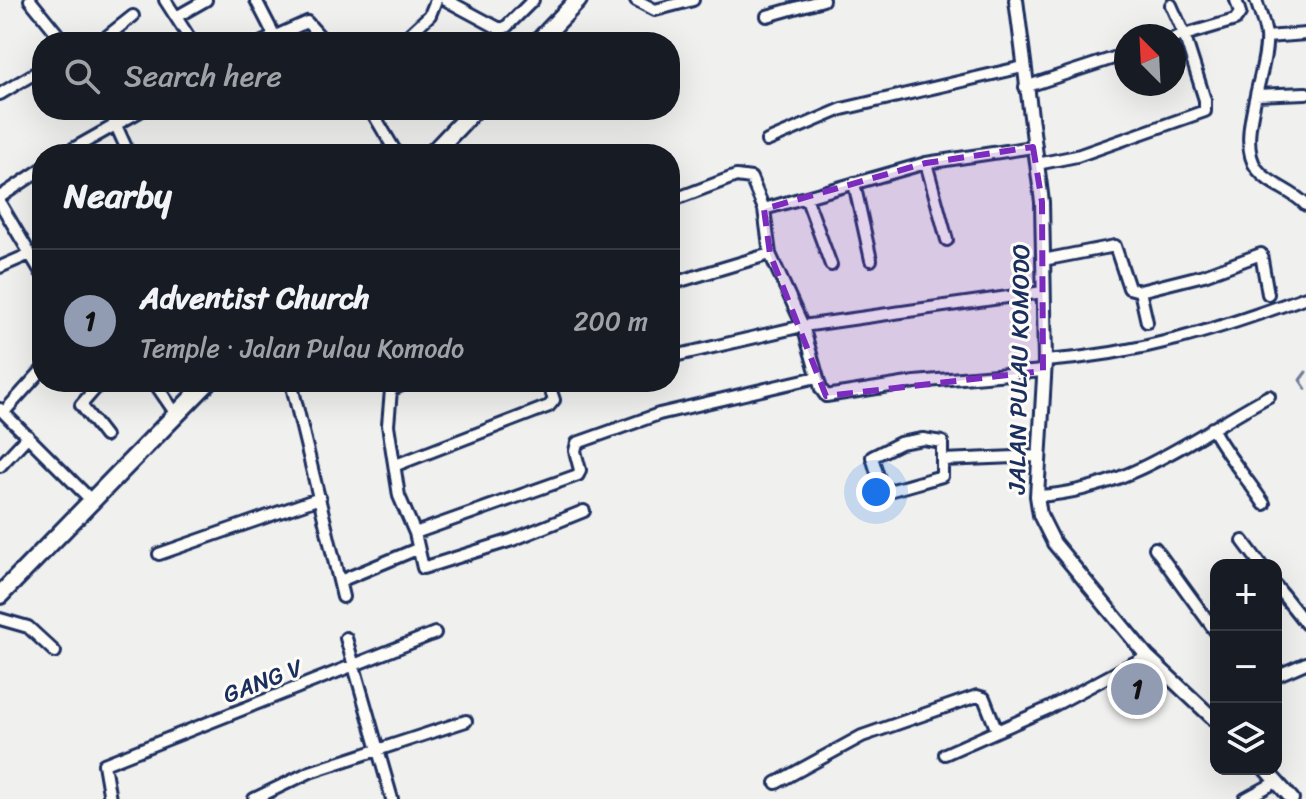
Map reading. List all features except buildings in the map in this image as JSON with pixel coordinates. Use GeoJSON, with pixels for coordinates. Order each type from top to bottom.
{"type":"FeatureCollection","features":[{"type":"Feature","properties":{"kind":"highway"},"geometry":{"type":"LineString","coordinates":[[548,32],[578,0]]}},
{"type":"Feature","properties":{"kind":"highway"},"geometry":{"type":"LineString","coordinates":[[442,144],[464,120]]}},
{"type":"Feature","properties":{"kind":"highway"},"geometry":{"type":"LineString","coordinates":[[3,585],[92,501],[196,392]]}},
{"type":"Feature","properties":{"kind":"street"},"geometry":{"type":"LineString","coordinates":[[30,0],[56,32]]}},
{"type":"Feature","properties":{"kind":"street"},"geometry":{"type":"LineString","coordinates":[[165,0],[186,32]]}},
{"type":"Feature","properties":{"kind":"street"},"geometry":{"type":"LineString","coordinates":[[176,17],[206,0]]}},
{"type":"Feature","properties":{"kind":"street"},"geometry":{"type":"LineString","coordinates":[[256,0],[272,32]]}},
{"type":"Feature","properties":{"kind":"street"},"geometry":{"type":"LineString","coordinates":[[412,32],[430,15],[436,0]]}},
{"type":"Feature","properties":{"kind":"street"},"geometry":{"type":"LineString","coordinates":[[446,0],[500,29],[506,27],[533,0]]}},
{"type":"Feature","properties":{"kind":"street"},"geometry":{"type":"LineString","coordinates":[[636,0],[655,10],[693,0]]}},
{"type":"Feature","properties":{"kind":"street","name":"JALAN PULAU KOMODO"},"geometry":{"type":"LineString","coordinates":[[1016,0],[1037,164],[1043,260],[1044,366],[1037,496],[1040,515],[1054,543],[1147,656],[1210,715]]}},
{"type":"Feature","properties":{"kind":"street"},"geometry":{"type":"LineString","coordinates":[[1186,34],[1235,20],[1240,13],[1236,0]]}},
{"type":"Feature","properties":{"kind":"street"},"geometry":{"type":"LineString","coordinates":[[1256,0],[1266,37],[1250,146],[1252,160],[1268,178],[1297,195],[1306,205]]}},
{"type":"Feature","properties":{"kind":"street"},"geometry":{"type":"LineString","coordinates":[[767,16],[815,1]]}},
{"type":"Feature","properties":{"kind":"street"},"geometry":{"type":"LineString","coordinates":[[1171,5],[1176,24]]}},
{"type":"Feature","properties":{"kind":"street"},"geometry":{"type":"LineString","coordinates":[[113,32],[133,16]]}},
{"type":"Feature","properties":{"kind":"street"},"geometry":{"type":"LineString","coordinates":[[282,32],[307,22],[316,32]]}},
{"type":"Feature","properties":{"kind":"street"},"geometry":{"type":"LineString","coordinates":[[1266,37],[1306,34]]}},
{"type":"Feature","properties":{"kind":"street"},"geometry":{"type":"LineString","coordinates":[[1037,164],[1077,156],[1205,111],[1205,100],[1186,53]]}},
{"type":"Feature","properties":{"kind":"street"},"geometry":{"type":"LineString","coordinates":[[1025,87],[1114,58]]}},
{"type":"Feature","properties":{"kind":"street"},"geometry":{"type":"LineString","coordinates":[[767,141],[842,109],[1023,67]]}},
{"type":"Feature","properties":{"kind":"street"},"geometry":{"type":"LineString","coordinates":[[0,94],[32,75]]}},
{"type":"Feature","properties":{"kind":"street"},"geometry":{"type":"LineString","coordinates":[[1256,95],[1306,93]]}},
{"type":"Feature","properties":{"kind":"street"},"geometry":{"type":"LineString","coordinates":[[115,120],[125,144]]}},
{"type":"Feature","properties":{"kind":"street"},"geometry":{"type":"LineString","coordinates":[[82,144],[125,120]]}},
{"type":"Feature","properties":{"kind":"street"},"geometry":{"type":"LineString","coordinates":[[377,120],[391,144]]}},
{"type":"Feature","properties":{"kind":"street"},"geometry":{"type":"LineString","coordinates":[[764,209],[926,163],[1033,147]]}},
{"type":"Feature","properties":{"kind":"street"},"geometry":{"type":"LineString","coordinates":[[926,163],[947,240]]}},
{"type":"Feature","properties":{"kind":"street"},"geometry":{"type":"LineString","coordinates":[[680,198],[745,175],[751,178],[764,209],[770,254],[803,326],[823,393],[830,396],[886,385],[1108,356],[1178,341],[1306,297]]}},
{"type":"Feature","properties":{"kind":"street"},"geometry":{"type":"LineString","coordinates":[[0,197],[32,176]]}},
{"type":"Feature","properties":{"kind":"street"},"geometry":{"type":"LineString","coordinates":[[854,183],[871,260]]}},
{"type":"Feature","properties":{"kind":"street"},"geometry":{"type":"LineString","coordinates":[[806,197],[831,265]]}},
{"type":"Feature","properties":{"kind":"street"},"geometry":{"type":"LineString","coordinates":[[0,203],[32,257]]}},
{"type":"Feature","properties":{"kind":"street"},"geometry":{"type":"LineString","coordinates":[[1043,260],[1115,246],[1129,288],[1140,291],[1204,275],[1261,254],[1268,294]]}},
{"type":"Feature","properties":{"kind":"street"},"geometry":{"type":"LineString","coordinates":[[0,267],[30,254]]}},
{"type":"Feature","properties":{"kind":"street"},"geometry":{"type":"LineString","coordinates":[[680,281],[770,254]]}},
{"type":"Feature","properties":{"kind":"street"},"geometry":{"type":"LineString","coordinates":[[1140,291],[1147,322]]}},
{"type":"Feature","properties":{"kind":"street"},"geometry":{"type":"LineString","coordinates":[[680,355],[803,326],[1043,292]]}},
{"type":"Feature","properties":{"kind":"street"},"geometry":{"type":"LineString","coordinates":[[415,533],[578,475],[577,443],[659,414],[817,377]]}},
{"type":"Feature","properties":{"kind":"street"},"geometry":{"type":"LineString","coordinates":[[32,380],[2,411],[92,501]]}},
{"type":"Feature","properties":{"kind":"street"},"geometry":{"type":"LineString","coordinates":[[92,392],[81,405],[105,436]]}},
{"type":"Feature","properties":{"kind":"street"},"geometry":{"type":"LineString","coordinates":[[161,392],[176,414]]}},
{"type":"Feature","properties":{"kind":"street"},"geometry":{"type":"LineString","coordinates":[[294,392],[343,597]]}},
{"type":"Feature","properties":{"kind":"street"},"geometry":{"type":"LineString","coordinates":[[390,392],[388,425],[399,496],[415,533],[420,564],[427,568],[584,511]]}},
{"type":"Feature","properties":{"kind":"street"},"geometry":{"type":"LineString","coordinates":[[396,465],[549,406],[554,400],[551,392]]}},
{"type":"Feature","properties":{"kind":"street"},"geometry":{"type":"LineString","coordinates":[[1037,496],[1065,495],[1110,483],[1269,396]]}},
{"type":"Feature","properties":{"kind":"street"},"geometry":{"type":"LineString","coordinates":[[1212,428],[1223,450],[1236,461],[1264,504]]}},
{"type":"Feature","properties":{"kind":"street"},"geometry":{"type":"LineString","coordinates":[[0,466],[28,436]]}},
{"type":"Feature","properties":{"kind":"street"},"geometry":{"type":"LineString","coordinates":[[923,439],[940,440],[943,460],[938,479],[889,491],[882,489],[871,460],[877,452],[923,439]]}},
{"type":"Feature","properties":{"kind":"street"},"geometry":{"type":"LineString","coordinates":[[943,460],[1040,456]]}},
{"type":"Feature","properties":{"kind":"street"},"geometry":{"type":"LineString","coordinates":[[159,554],[320,498]]}},
{"type":"Feature","properties":{"kind":"street"},"geometry":{"type":"LineString","coordinates":[[1243,541],[1256,559]]}},
{"type":"Feature","properties":{"kind":"street"},"geometry":{"type":"LineString","coordinates":[[1155,548],[1215,631]]}},
{"type":"Feature","properties":{"kind":"street"},"geometry":{"type":"LineString","coordinates":[[340,581],[417,549]]}},
{"type":"Feature","properties":{"kind":"street"},"geometry":{"type":"LineString","coordinates":[[1282,594],[1306,624]]}},
{"type":"Feature","properties":{"kind":"street"},"geometry":{"type":"LineString","coordinates":[[0,619],[28,627],[55,652]]}},
{"type":"Feature","properties":{"kind":"street","name":"GANG V"},"geometry":{"type":"LineString","coordinates":[[110,799],[104,764],[435,633]]}},
{"type":"Feature","properties":{"kind":"street"},"geometry":{"type":"LineString","coordinates":[[346,638],[392,799]]}},
{"type":"Feature","properties":{"kind":"street"},"geometry":{"type":"LineString","coordinates":[[945,754],[1147,656]]}},
{"type":"Feature","properties":{"kind":"street"},"geometry":{"type":"LineString","coordinates":[[1282,673],[1306,663]]}},
{"type":"Feature","properties":{"kind":"street"},"geometry":{"type":"LineString","coordinates":[[776,783],[862,736],[977,696],[984,698],[997,731]]}},
{"type":"Feature","properties":{"kind":"street"},"geometry":{"type":"LineString","coordinates":[[254,799],[310,772],[377,747],[466,721]]}},
{"type":"Feature","properties":{"kind":"street"},"geometry":{"type":"LineString","coordinates":[[1270,775],[1292,799]]}},
{"type":"Feature","properties":{"kind":"street"},"geometry":{"type":"LineString","coordinates":[[1245,799],[1276,782]]}},
{"type":"Feature","properties":{"kind":"highlighted area"},"geometry":{"type":"Polygon","coordinates":[[[1033,147],[1042,202],[1043,371],[826,396],[770,254],[764,209],[926,163],[1033,147]]]}},
{"type":"Feature","properties":{"kind":"waterway"},"geometry":{"type":"LineString","coordinates":[[1306,372],[1300,380],[1306,389]]}},
{"type":"Feature","properties":{"kind":"place","name":"Adventist Church"},"geometry":{"type":"Point","coordinates":[1137,689]}}]}
